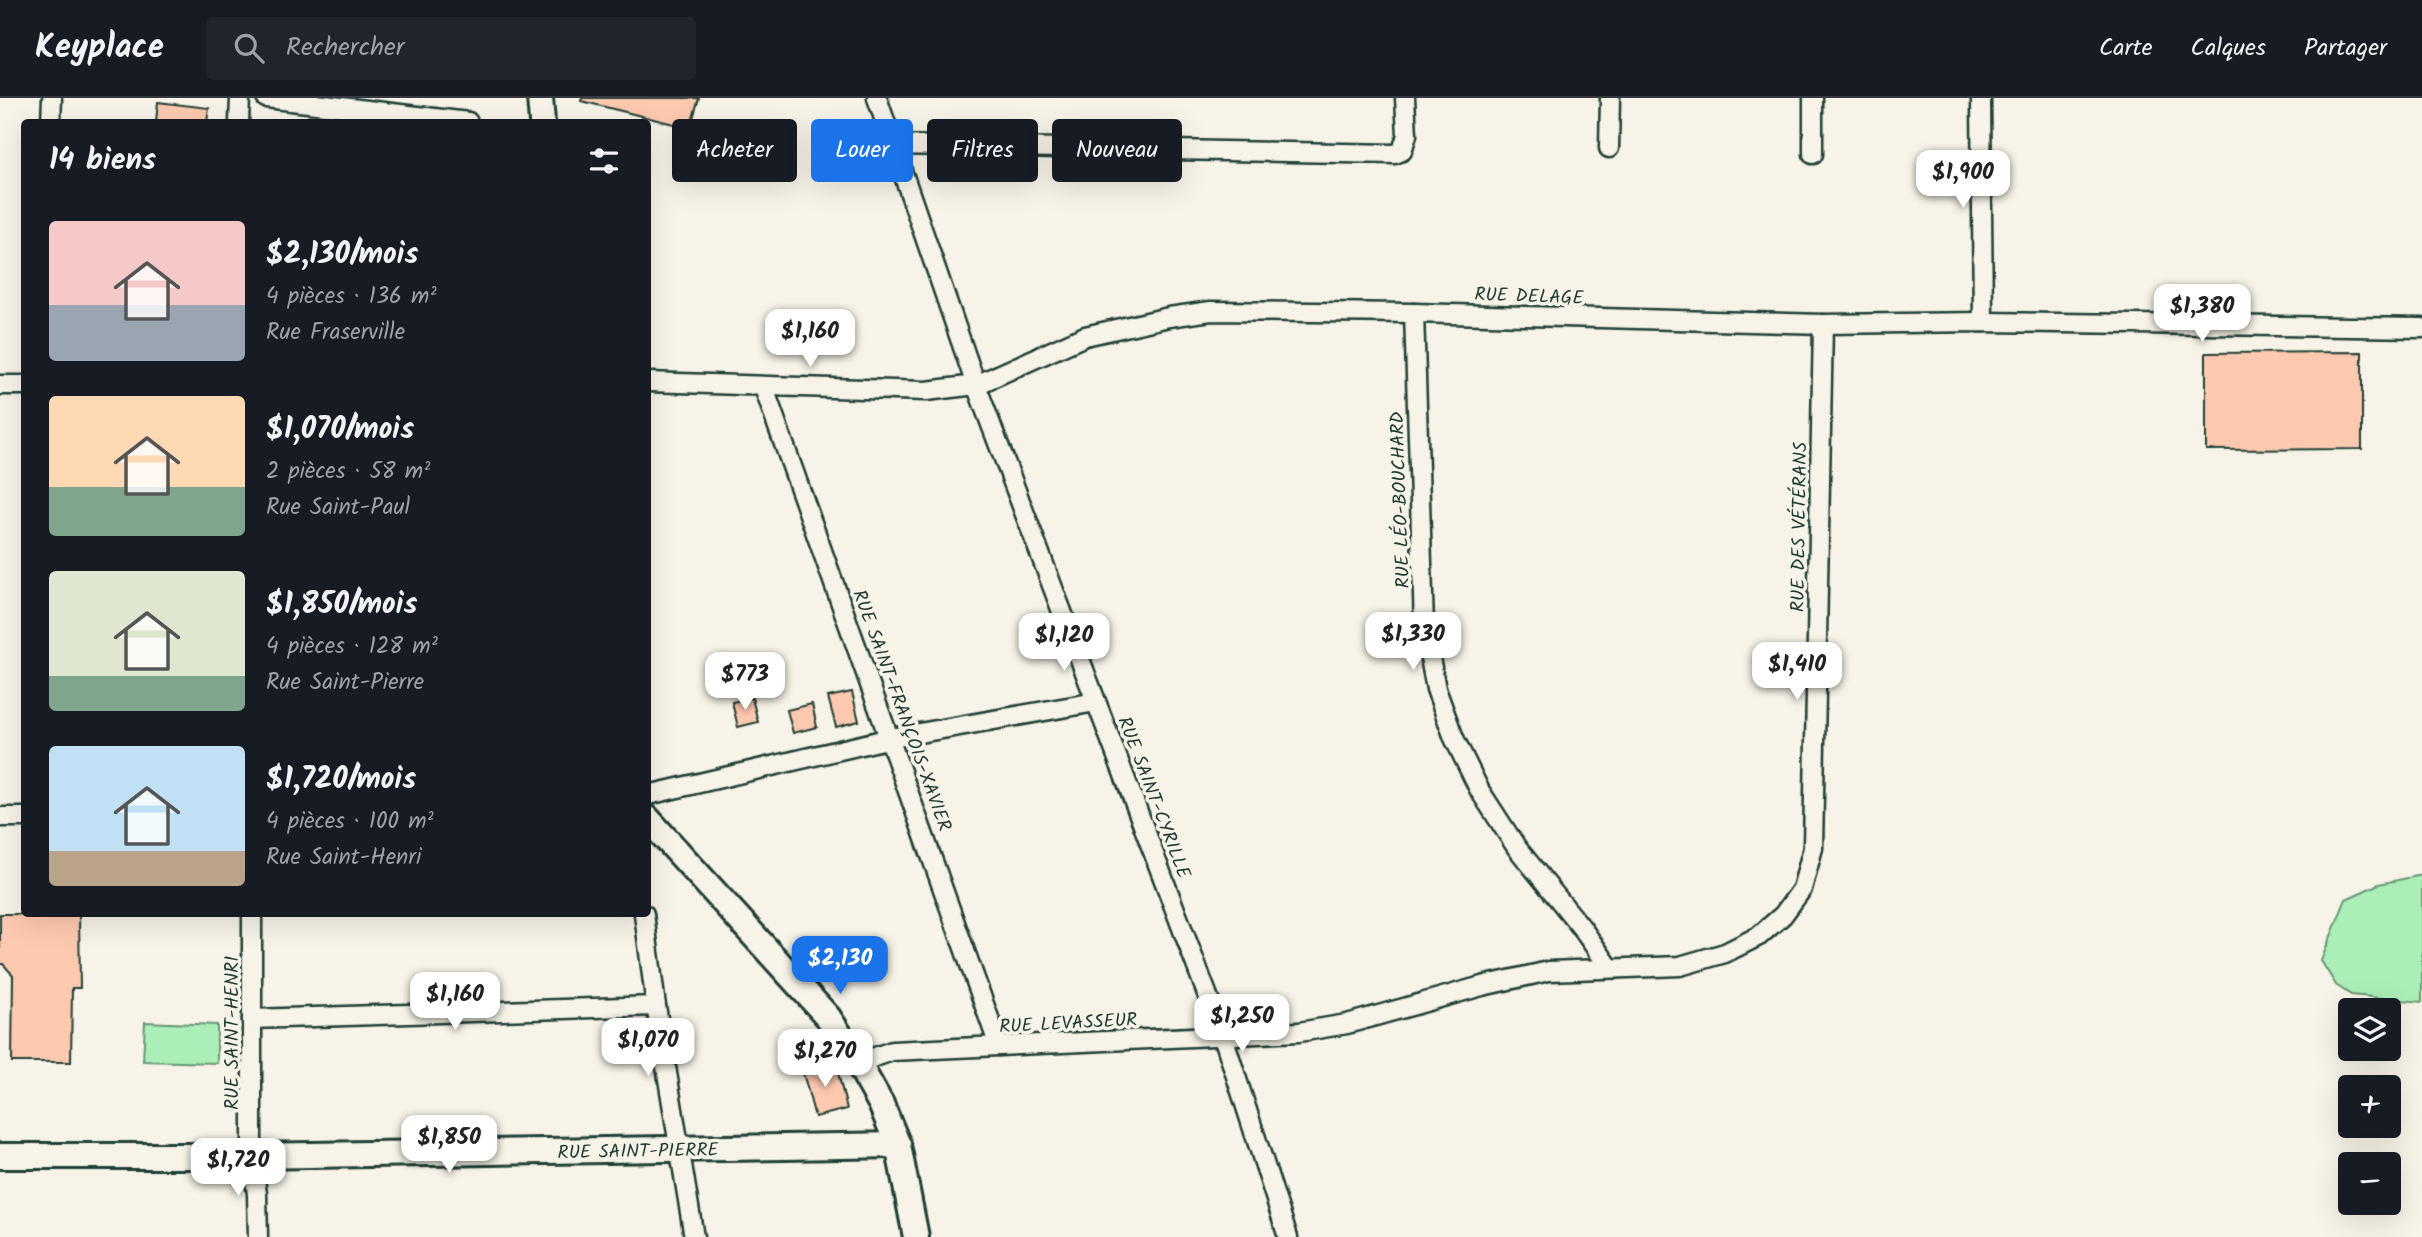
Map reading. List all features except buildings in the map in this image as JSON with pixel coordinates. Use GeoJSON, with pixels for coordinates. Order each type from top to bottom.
{"type":"FeatureCollection","features":[{"type":"Feature","properties":{"kind":"street"},"geometry":{"type":"LineString","coordinates":[[51,119],[52,98]]}},
{"type":"Feature","properties":{"kind":"street"},"geometry":{"type":"LineString","coordinates":[[239,119],[240,98]]}},
{"type":"Feature","properties":{"kind":"street"},"geometry":{"type":"LineString","coordinates":[[266,98],[348,103],[449,119]]}},
{"type":"Feature","properties":{"kind":"street"},"geometry":{"type":"LineString","coordinates":[[540,98],[542,119]]}},
{"type":"Feature","properties":{"kind":"street","name":"RUE SAINT-CYRILLE"},"geometry":{"type":"LineString","coordinates":[[877,98],[884,119]]}},
{"type":"Feature","properties":{"kind":"street"},"geometry":{"type":"LineString","coordinates":[[913,145],[1395,154],[1402,151],[1405,144],[1405,98]]}},
{"type":"Feature","properties":{"kind":"street"},"geometry":{"type":"LineString","coordinates":[[1609,148],[1610,98]]}},
{"type":"Feature","properties":{"kind":"street"},"geometry":{"type":"LineString","coordinates":[[1812,154],[1813,98]]}},
{"type":"Feature","properties":{"kind":"street"},"geometry":{"type":"LineString","coordinates":[[1981,98],[1983,322]]}},
{"type":"Feature","properties":{"kind":"street","name":"RUE SAINT-CYRILLE"},"geometry":{"type":"LineString","coordinates":[[905,182],[976,385],[1223,1036],[1288,1237]]}},
{"type":"Feature","properties":{"kind":"street","name":"RUE DELAGE"},"geometry":{"type":"LineString","coordinates":[[651,383],[926,391],[976,385],[1085,336],[1169,317],[1211,312],[1414,313],[1823,324],[1983,322],[2422,328]]}},
{"type":"Feature","properties":{"kind":"street","name":"RUE LÉO-BOUCHARD"},"geometry":{"type":"LineString","coordinates":[[1414,313],[1424,626],[1436,689],[1454,738],[1480,791],[1517,848],[1581,927],[1610,968]]}},
{"type":"Feature","properties":{"kind":"street","name":"RUE DES VÉTÉRANS"},"geometry":{"type":"LineString","coordinates":[[1610,968],[1680,966],[1725,953],[1759,936],[1783,915],[1802,888],[1814,848],[1823,324]]}},
{"type":"Feature","properties":{"kind":"street"},"geometry":{"type":"LineString","coordinates":[[0,385],[21,385]]}},
{"type":"Feature","properties":{"kind":"street","name":"RUE SAINT-FRANÇOIS-XAVIER"},"geometry":{"type":"LineString","coordinates":[[764,388],[999,1046]]}},
{"type":"Feature","properties":{"kind":"street"},"geometry":{"type":"LineString","coordinates":[[651,793],[891,738],[1096,702]]}},
{"type":"Feature","properties":{"kind":"street"},"geometry":{"type":"LineString","coordinates":[[0,817],[21,817]]}},
{"type":"Feature","properties":{"kind":"street"},"geometry":{"type":"LineString","coordinates":[[651,822],[828,1017],[859,1063],[881,1104],[898,1145],[916,1237],[930,1237]]}},
{"type":"Feature","properties":{"kind":"street","name":"RUE SAINT-HENRI"},"geometry":{"type":"LineString","coordinates":[[252,917],[252,1156],[257,1194],[258,1237]]}},
{"type":"Feature","properties":{"kind":"street"},"geometry":{"type":"LineString","coordinates":[[644,917],[656,1006],[694,1237]]}},
{"type":"Feature","properties":{"kind":"street","name":"RUE LEVASSEUR"},"geometry":{"type":"LineString","coordinates":[[859,1063],[892,1051],[1299,1032],[1348,1024],[1482,986],[1549,971],[1610,968]]}},
{"type":"Feature","properties":{"kind":"street"},"geometry":{"type":"LineString","coordinates":[[252,1018],[656,1006]]}},
{"type":"Feature","properties":{"kind":"street","name":"RUE SAINT-PIERRE"},"geometry":{"type":"LineString","coordinates":[[0,1156],[252,1156],[898,1145]]}},
{"type":"Feature","properties":{"kind":"green space"},"geometry":{"type":"Polygon","coordinates":[[[2422,875],[2422,1002],[2351,995],[2336,985],[2321,961],[2346,899],[2379,884],[2422,875]]]}},
{"type":"Feature","properties":{"kind":"green space"},"geometry":{"type":"Polygon","coordinates":[[[145,1022],[217,1025],[217,1063],[143,1061],[145,1022]]]}}]}
